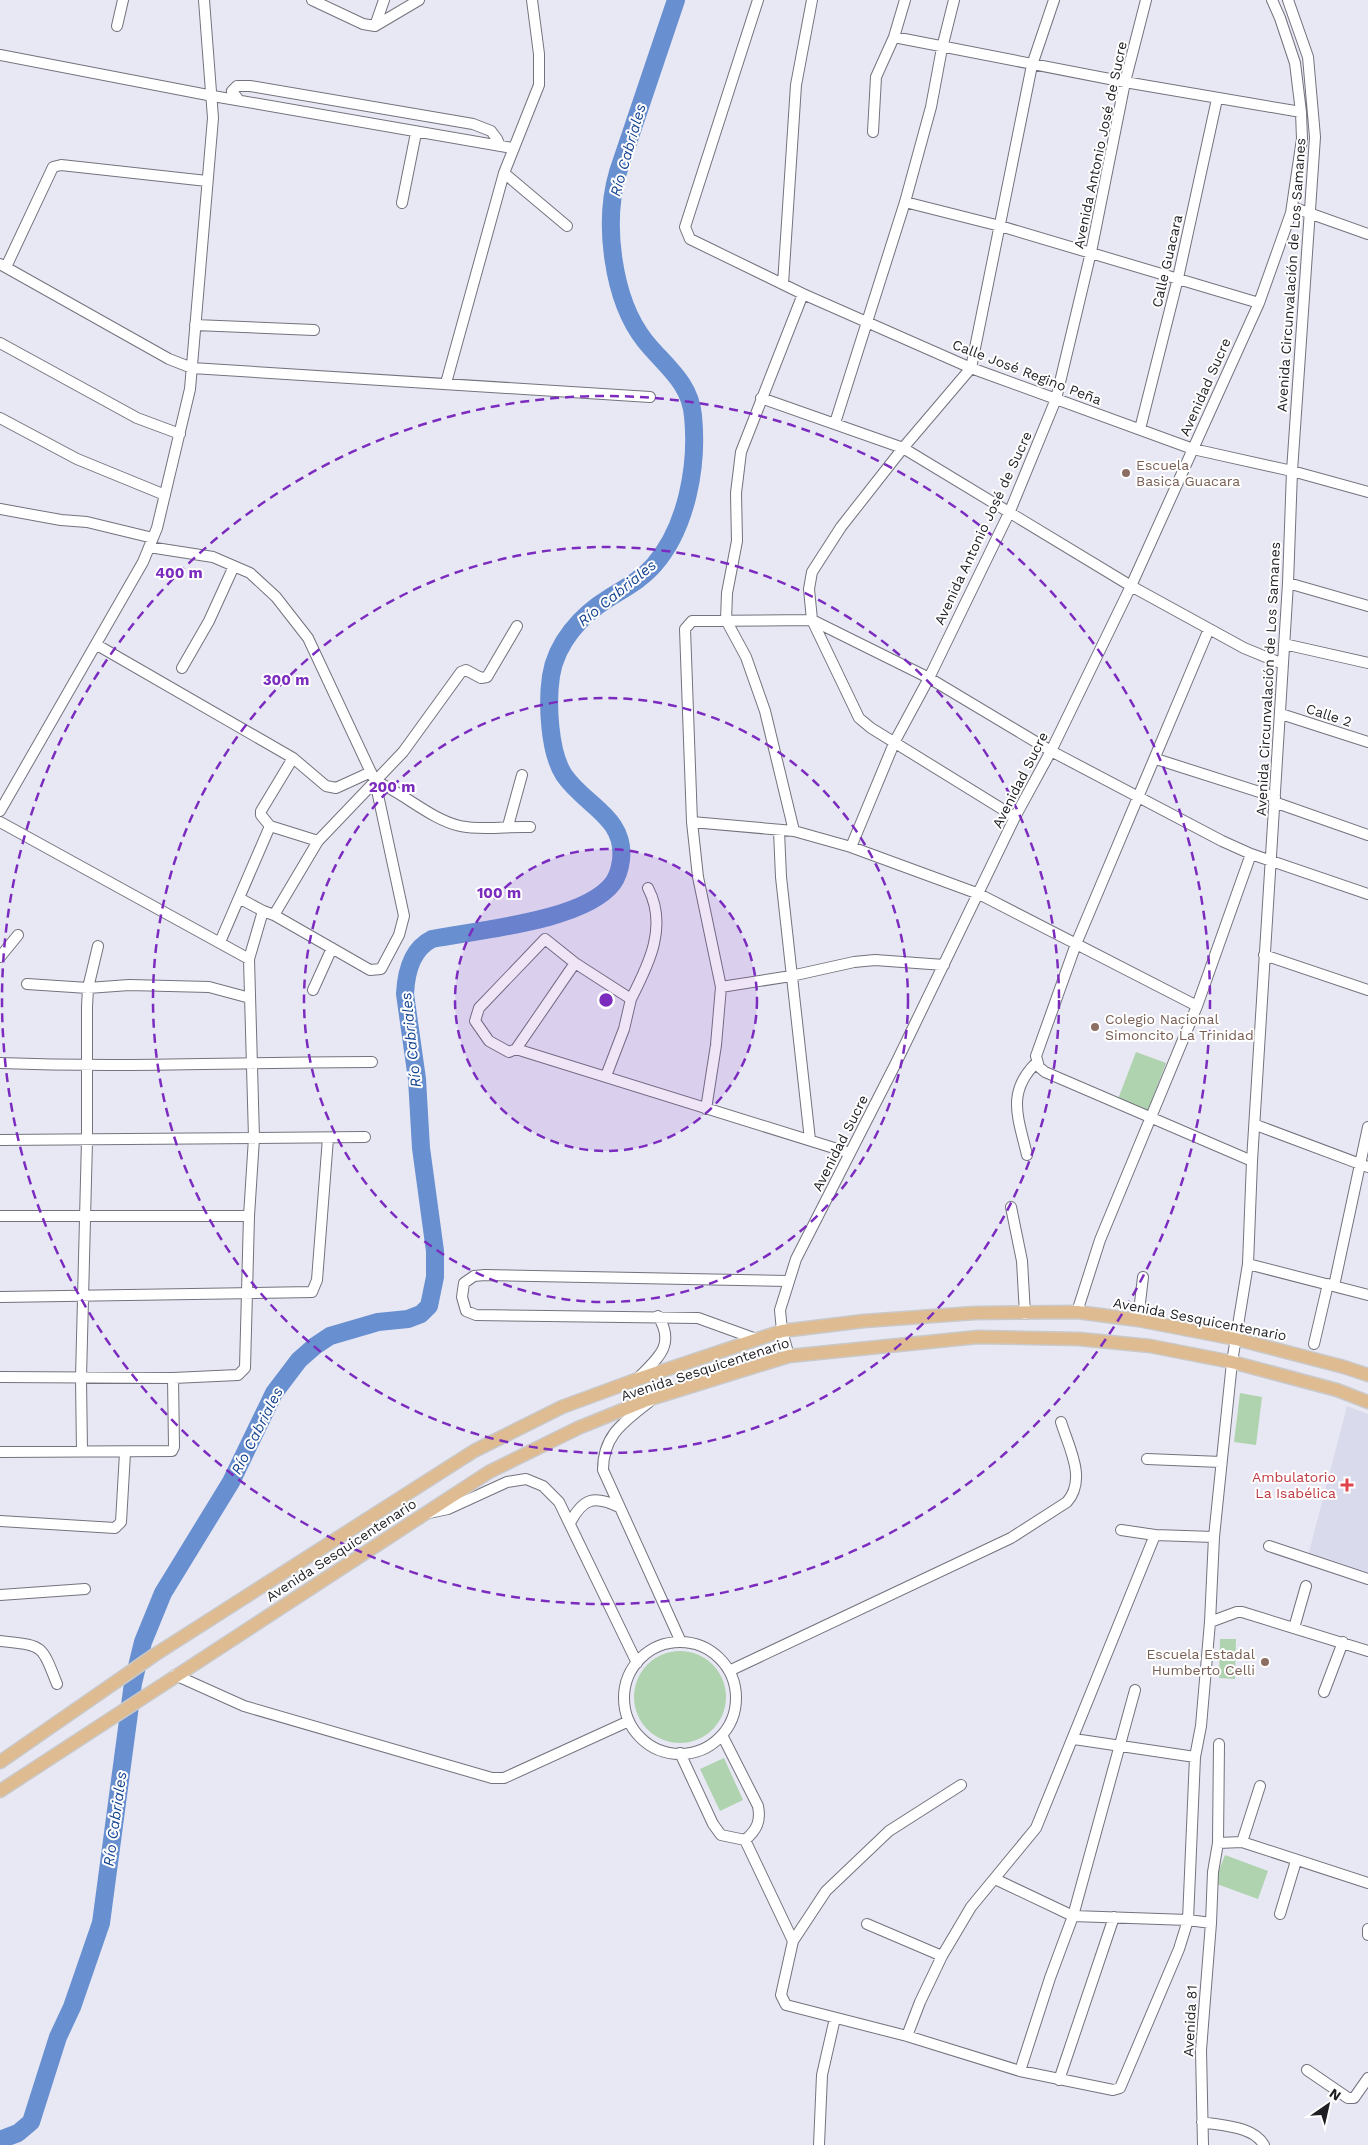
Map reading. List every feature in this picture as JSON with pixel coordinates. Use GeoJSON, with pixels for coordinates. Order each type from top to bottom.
{"type":"FeatureCollection","features":[{"type":"Feature","properties":{"kind":"main road","name":"Avenida Sesquicentenario"},"geometry":{"type":"LineString","coordinates":[[0,1762],[156,1654],[474,1452],[562,1407],[638,1379],[782,1331],[864,1321],[975,1313],[1077,1312],[1138,1320],[1236,1339],[1368,1375]]}},
{"type":"Feature","properties":{"kind":"main road","name":"Avenida Sesquicentenario"},"geometry":{"type":"LineString","coordinates":[[0,1791],[102,1726],[175,1675],[489,1472],[578,1428],[653,1398],[789,1356],[978,1337],[1097,1341],[1150,1346],[1232,1362],[1337,1390],[1368,1402]]}},
{"type":"Feature","properties":{"kind":"street"},"geometry":{"type":"LineString","coordinates":[[117,26],[123,0]]}},
{"type":"Feature","properties":{"kind":"street"},"geometry":{"type":"LineString","coordinates":[[0,811],[97,645],[151,543],[165,495],[190,389],[213,118],[204,0]]}},
{"type":"Feature","properties":{"kind":"street"},"geometry":{"type":"LineString","coordinates":[[312,0],[363,24],[375,26],[419,0]]}},
{"type":"Feature","properties":{"kind":"street"},"geometry":{"type":"LineString","coordinates":[[375,26],[384,0]]}},
{"type":"Feature","properties":{"kind":"street"},"geometry":{"type":"LineString","coordinates":[[446,383],[504,173],[512,148],[529,112],[538,85],[539,54],[532,0]]}},
{"type":"Feature","properties":{"kind":"street","name":"Calle José Regino Peña"},"geometry":{"type":"LineString","coordinates":[[758,0],[684,226],[690,239],[803,294],[971,368],[1193,449],[1292,471],[1368,492]]}},
{"type":"Feature","properties":{"kind":"street"},"geometry":{"type":"LineString","coordinates":[[783,284],[796,84],[812,0]]}},
{"type":"Feature","properties":{"kind":"street"},"geometry":{"type":"LineString","coordinates":[[873,132],[876,78],[894,37],[905,0]]}},
{"type":"Feature","properties":{"kind":"street"},"geometry":{"type":"LineString","coordinates":[[835,423],[905,202],[931,107],[942,48],[954,0]]}},
{"type":"Feature","properties":{"kind":"street"},"geometry":{"type":"LineString","coordinates":[[1015,817],[871,728],[858,718],[812,620],[809,589],[816,565],[841,527],[971,368],[1032,65],[1054,0]]}},
{"type":"Feature","properties":{"kind":"street","name":"Avenida Antonio José de Sucre"},"geometry":{"type":"LineString","coordinates":[[850,847],[895,742],[929,678],[1010,511],[1056,399],[1091,252],[1125,82],[1146,0]]}},
{"type":"Feature","properties":{"kind":"street","name":"Avenidad Sucre"},"geometry":{"type":"LineString","coordinates":[[789,1356],[782,1331],[780,1310],[796,1259],[944,965],[1015,817],[1051,751],[1131,586],[1258,302],[1291,210],[1302,139],[1301,112],[1294,63],[1280,18],[1272,0]]}},
{"type":"Feature","properties":{"kind":"street","name":"Avenida Circunvalación de Los Samanes"},"geometry":{"type":"LineString","coordinates":[[1060,2080],[1112,2090],[1120,2088],[1179,1949],[1188,1920],[1195,1757],[1201,1726],[1210,1622],[1214,1537],[1232,1362],[1248,1264],[1264,956],[1281,714],[1292,471],[1315,137],[1308,56],[1288,0]]}},
{"type":"Feature","properties":{"kind":"street"},"geometry":{"type":"LineString","coordinates":[[894,37],[1032,65],[1301,112]]}},
{"type":"Feature","properties":{"kind":"street"},"geometry":{"type":"LineString","coordinates":[[0,55],[212,96],[416,133],[512,148]]}},
{"type":"Feature","properties":{"kind":"street"},"geometry":{"type":"LineString","coordinates":[[238,100],[232,91],[237,86],[250,86],[390,108],[473,124],[491,131],[498,139],[500,146]]}},
{"type":"Feature","properties":{"kind":"street","name":"Calle Guacara"},"geometry":{"type":"LineString","coordinates":[[1140,429],[1178,278],[1217,98]]}},
{"type":"Feature","properties":{"kind":"street"},"geometry":{"type":"LineString","coordinates":[[402,203],[416,133]]}},
{"type":"Feature","properties":{"kind":"street"},"geometry":{"type":"LineString","coordinates":[[207,180],[61,165],[53,167],[3,266],[169,359],[192,368],[650,397]]}},
{"type":"Feature","properties":{"kind":"street"},"geometry":{"type":"LineString","coordinates":[[504,173],[567,226]]}},
{"type":"Feature","properties":{"kind":"street"},"geometry":{"type":"LineString","coordinates":[[905,202],[1000,226],[1258,302]]}},
{"type":"Feature","properties":{"kind":"street"},"geometry":{"type":"LineString","coordinates":[[1291,210],[1310,213],[1368,234]]}},
{"type":"Feature","properties":{"kind":"street"},"geometry":{"type":"LineString","coordinates":[[794,831],[765,711],[746,657],[726,620],[727,593],[737,541],[736,493],[741,452],[803,294]]}},
{"type":"Feature","properties":{"kind":"street"},"geometry":{"type":"LineString","coordinates":[[196,325],[314,330]]}},
{"type":"Feature","properties":{"kind":"street"},"geometry":{"type":"LineString","coordinates":[[0,344],[137,418],[180,434]]}},
{"type":"Feature","properties":{"kind":"street"},"geometry":{"type":"LineString","coordinates":[[761,398],[904,448],[1131,586],[1209,629],[1283,664]]}},
{"type":"Feature","properties":{"kind":"street"},"geometry":{"type":"LineString","coordinates":[[0,418],[77,459],[165,495]]}},
{"type":"Feature","properties":{"kind":"street"},"geometry":{"type":"LineString","coordinates":[[0,509],[61,520],[87,522],[151,543],[213,556],[250,573],[276,597],[308,638],[373,777],[404,916],[399,935],[381,969],[370,970],[274,915],[239,898]]}},
{"type":"Feature","properties":{"kind":"street"},"geometry":{"type":"LineString","coordinates":[[182,668],[209,621],[234,566]]}},
{"type":"Feature","properties":{"kind":"street"},"geometry":{"type":"LineString","coordinates":[[1288,583],[1368,606]]}},
{"type":"Feature","properties":{"kind":"street"},"geometry":{"type":"LineString","coordinates":[[706,1109],[716,1045],[721,987],[698,877],[692,822],[686,629],[692,621],[812,620],[929,678],[1051,751],[1138,798],[1251,854],[1368,894]]}},
{"type":"Feature","properties":{"kind":"street"},"geometry":{"type":"LineString","coordinates":[[274,915],[318,841],[373,777],[403,752],[461,672],[466,670],[481,678],[487,677],[517,626]]}},
{"type":"Feature","properties":{"kind":"street"},"geometry":{"type":"LineString","coordinates":[[1209,629],[1156,759],[1076,944],[1038,1046],[1037,1062],[1045,1072],[1252,1161]]}},
{"type":"Feature","properties":{"kind":"street"},"geometry":{"type":"LineString","coordinates":[[1284,644],[1368,663]]}},
{"type":"Feature","properties":{"kind":"street"},"geometry":{"type":"LineString","coordinates":[[97,645],[293,758],[331,788],[373,777],[442,819],[460,826],[485,828],[530,827]]}},
{"type":"Feature","properties":{"kind":"street","name":"Calle 2"},"geometry":{"type":"LineString","coordinates":[[1281,714],[1368,742]]}},
{"type":"Feature","properties":{"kind":"street"},"geometry":{"type":"LineString","coordinates":[[293,758],[261,811],[261,815],[270,826],[318,841]]}},
{"type":"Feature","properties":{"kind":"street"},"geometry":{"type":"LineString","coordinates":[[1156,759],[1275,800],[1368,835]]}},
{"type":"Feature","properties":{"kind":"street"},"geometry":{"type":"LineString","coordinates":[[508,826],[522,775]]}},
{"type":"Feature","properties":{"kind":"street"},"geometry":{"type":"LineString","coordinates":[[0,822],[249,959]]}},
{"type":"Feature","properties":{"kind":"street"},"geometry":{"type":"LineString","coordinates":[[692,822],[794,831],[850,847],[979,894],[1197,1006]]}},
{"type":"Feature","properties":{"kind":"street"},"geometry":{"type":"LineString","coordinates":[[220,942],[270,826]]}},
{"type":"Feature","properties":{"kind":"street"},"geometry":{"type":"LineString","coordinates":[[779,831],[781,878],[810,1140]]}},
{"type":"Feature","properties":{"kind":"street"},"geometry":{"type":"LineString","coordinates":[[1077,1312],[1100,1240],[1197,1006],[1251,854]]}},
{"type":"Feature","properties":{"kind":"street"},"geometry":{"type":"LineString","coordinates":[[606,1076],[624,1029],[631,999],[649,964],[654,945],[657,924],[654,900],[648,888]]}},
{"type":"Feature","properties":{"kind":"street"},"geometry":{"type":"LineString","coordinates":[[0,1377],[173,1378],[238,1375],[243,1371],[246,1364],[248,1216],[254,1138],[254,1062],[249,959],[263,911]]}},
{"type":"Feature","properties":{"kind":"street"},"geometry":{"type":"LineString","coordinates":[[0,957],[18,935]]}},
{"type":"Feature","properties":{"kind":"street"},"geometry":{"type":"LineString","coordinates":[[575,963],[516,1049],[509,1052],[489,1041],[475,1021],[479,1008],[546,939],[575,963],[631,999]]}},
{"type":"Feature","properties":{"kind":"street"},"geometry":{"type":"LineString","coordinates":[[82,1452],[81,1378],[88,1140],[86,1066],[88,988],[98,946]]}},
{"type":"Feature","properties":{"kind":"street"},"geometry":{"type":"LineString","coordinates":[[313,990],[332,948]]}},
{"type":"Feature","properties":{"kind":"street"},"geometry":{"type":"LineString","coordinates":[[1264,956],[1368,990]]}},
{"type":"Feature","properties":{"kind":"street"},"geometry":{"type":"LineString","coordinates":[[721,987],[791,976],[854,962],[875,960],[944,965]]}},
{"type":"Feature","properties":{"kind":"street"},"geometry":{"type":"LineString","coordinates":[[27,984],[88,988],[129,986],[209,987],[250,998]]}},
{"type":"Feature","properties":{"kind":"street"},"geometry":{"type":"LineString","coordinates":[[516,1049],[850,1153]]}},
{"type":"Feature","properties":{"kind":"street"},"geometry":{"type":"LineString","coordinates":[[0,1063],[86,1066],[254,1062],[372,1062]]}},
{"type":"Feature","properties":{"kind":"street"},"geometry":{"type":"LineString","coordinates":[[1027,1155],[1016,1112],[1017,1091],[1024,1074],[1037,1062]]}},
{"type":"Feature","properties":{"kind":"street"},"geometry":{"type":"LineString","coordinates":[[1256,1125],[1363,1166]]}},
{"type":"Feature","properties":{"kind":"street"},"geometry":{"type":"LineString","coordinates":[[1314,1344],[1363,1166],[1368,1127]]}},
{"type":"Feature","properties":{"kind":"street"},"geometry":{"type":"LineString","coordinates":[[0,1140],[365,1137]]}},
{"type":"Feature","properties":{"kind":"street"},"geometry":{"type":"LineString","coordinates":[[0,1296],[309,1293],[315,1289],[328,1138]]}},
{"type":"Feature","properties":{"kind":"street"},"geometry":{"type":"LineString","coordinates":[[1011,1207],[1022,1261],[1025,1314]]}},
{"type":"Feature","properties":{"kind":"street"},"geometry":{"type":"LineString","coordinates":[[0,1216],[248,1216]]}},
{"type":"Feature","properties":{"kind":"street"},"geometry":{"type":"LineString","coordinates":[[1248,1264],[1368,1294]]}},
{"type":"Feature","properties":{"kind":"street"},"geometry":{"type":"LineString","coordinates":[[756,1339],[698,1318],[476,1315],[466,1311],[462,1297],[464,1283],[474,1276],[788,1281]]}},
{"type":"Feature","properties":{"kind":"street"},"geometry":{"type":"LineString","coordinates":[[1138,1320],[1143,1277]]}},
{"type":"Feature","properties":{"kind":"street"},"geometry":{"type":"LineString","coordinates":[[638,1379],[660,1356],[665,1346],[664,1325],[658,1316]]}},
{"type":"Feature","properties":{"kind":"street"},"geometry":{"type":"LineString","coordinates":[[0,1452],[125,1453],[172,1451],[174,1447],[173,1378]]}},
{"type":"Feature","properties":{"kind":"street"},"geometry":{"type":"LineString","coordinates":[[653,1398],[610,1437],[603,1454],[603,1470],[682,1642]]}},
{"type":"Feature","properties":{"kind":"street"},"geometry":{"type":"LineString","coordinates":[[729,1671],[1011,1538],[1067,1502],[1073,1495],[1078,1478],[1060,1422]]}},
{"type":"Feature","properties":{"kind":"street"},"geometry":{"type":"LineString","coordinates":[[0,1521],[115,1528],[122,1522],[125,1453]]}},
{"type":"Feature","properties":{"kind":"street"},"geometry":{"type":"LineString","coordinates":[[1147,1459],[1221,1462]]}},
{"type":"Feature","properties":{"kind":"street"},"geometry":{"type":"LineString","coordinates":[[423,1514],[448,1509],[507,1482],[526,1479],[544,1486],[559,1502],[637,1663]]}},
{"type":"Feature","properties":{"kind":"street"},"geometry":{"type":"LineString","coordinates":[[570,1523],[583,1503],[594,1499],[606,1500],[619,1507]]}},
{"type":"Feature","properties":{"kind":"street"},"geometry":{"type":"LineString","coordinates":[[1121,1530],[1155,1535],[1214,1537]]}},
{"type":"Feature","properties":{"kind":"street"},"geometry":{"type":"LineString","coordinates":[[907,2036],[920,2002],[942,1956],[971,1908],[1036,1828],[1155,1535]]}},
{"type":"Feature","properties":{"kind":"street"},"geometry":{"type":"LineString","coordinates":[[1269,1546],[1368,1579]]}},
{"type":"Feature","properties":{"kind":"street"},"geometry":{"type":"LineString","coordinates":[[1294,1628],[1306,1586]]}},
{"type":"Feature","properties":{"kind":"street"},"geometry":{"type":"LineString","coordinates":[[0,1595],[85,1589]]}},
{"type":"Feature","properties":{"kind":"street"},"geometry":{"type":"LineString","coordinates":[[1210,1622],[1237,1612],[1368,1651]]}},
{"type":"Feature","properties":{"kind":"street"},"geometry":{"type":"LineString","coordinates":[[0,1641],[36,1646],[44,1652],[57,1684]]}},
{"type":"Feature","properties":{"kind":"street"},"geometry":{"type":"LineString","coordinates":[[682,1642],[695,1644],[712,1652],[729,1671],[734,1682],[736,1701],[732,1719],[722,1735],[708,1747],[690,1753],[671,1753],[654,1747],[639,1736],[629,1721],[624,1703],[625,1685],[644,1654],[660,1645],[682,1642]]}},
{"type":"Feature","properties":{"kind":"street"},"geometry":{"type":"LineString","coordinates":[[1324,1692],[1343,1642]]}},
{"type":"Feature","properties":{"kind":"street"},"geometry":{"type":"LineString","coordinates":[[175,1675],[244,1706],[492,1778],[504,1778],[629,1721]]}},
{"type":"Feature","properties":{"kind":"street"},"geometry":{"type":"LineString","coordinates":[[1020,2071],[1050,1978],[1073,1916],[1135,1690]]}},
{"type":"Feature","properties":{"kind":"street"},"geometry":{"type":"LineString","coordinates":[[722,1735],[758,1806],[760,1816],[754,1832],[746,1840]]}},
{"type":"Feature","properties":{"kind":"street"},"geometry":{"type":"LineString","coordinates":[[1074,1738],[1166,1754],[1195,1757]]}},
{"type":"Feature","properties":{"kind":"street","name":"Avenida 81"},"geometry":{"type":"LineString","coordinates":[[1203,2145],[1201,2050],[1211,1924],[1213,1872],[1218,1843],[1219,1744]]}},
{"type":"Feature","properties":{"kind":"street"},"geometry":{"type":"LineString","coordinates":[[680,1753],[713,1824],[721,1835],[746,1840]]}},
{"type":"Feature","properties":{"kind":"street"},"geometry":{"type":"LineString","coordinates":[[961,1785],[889,1831],[826,1891],[793,1941],[781,1995],[786,2006],[907,2036],[1020,2071],[1060,2080],[1114,1917]]}},
{"type":"Feature","properties":{"kind":"street"},"geometry":{"type":"LineString","coordinates":[[1242,1842],[1260,1786]]}},
{"type":"Feature","properties":{"kind":"street"},"geometry":{"type":"LineString","coordinates":[[746,1840],[793,1941]]}},
{"type":"Feature","properties":{"kind":"street"},"geometry":{"type":"LineString","coordinates":[[1218,1843],[1242,1842],[1368,1883]]}},
{"type":"Feature","properties":{"kind":"street"},"geometry":{"type":"LineString","coordinates":[[1280,1914],[1296,1860]]}},
{"type":"Feature","properties":{"kind":"street"},"geometry":{"type":"LineString","coordinates":[[995,1879],[1073,1916],[1188,1920],[1211,1924]]}},
{"type":"Feature","properties":{"kind":"street"},"geometry":{"type":"LineString","coordinates":[[867,1924],[942,1956]]}},
{"type":"Feature","properties":{"kind":"street"},"geometry":{"type":"LineString","coordinates":[[1368,1929],[1368,1935]]}},
{"type":"Feature","properties":{"kind":"street"},"geometry":{"type":"LineString","coordinates":[[819,2145],[822,2075],[835,2018]]}},
{"type":"Feature","properties":{"kind":"street"},"geometry":{"type":"LineString","coordinates":[[1307,2070],[1348,2098],[1354,2098],[1368,2078]]}},
{"type":"Feature","properties":{"kind":"street"},"geometry":{"type":"LineString","coordinates":[[1202,2122],[1243,2130],[1255,2135],[1264,2145]]}},
{"type":"Feature","properties":{"kind":"shaded area","name":"Ambulatorio La Isabélica"},"geometry":{"type":"Polygon","coordinates":[[[1347,1406],[1368,1414],[1368,1578],[1308,1556],[1347,1406]]]}},
{"type":"Feature","properties":{"kind":"green space"},"geometry":{"type":"Polygon","coordinates":[[[1136,1052],[1166,1063],[1148,1110],[1118,1099],[1136,1052]]]}},
{"type":"Feature","properties":{"kind":"green space"},"geometry":{"type":"Polygon","coordinates":[[[1240,1393],[1262,1397],[1256,1445],[1234,1442],[1240,1393]]]}},
{"type":"Feature","properties":{"kind":"green space"},"geometry":{"type":"Polygon","coordinates":[[[1220,1639],[1236,1639],[1235,1679],[1219,1678],[1220,1639]]]}},
{"type":"Feature","properties":{"kind":"green space"},"geometry":{"type":"Polygon","coordinates":[[[680,1651],[698,1654],[713,1664],[723,1679],[726,1697],[723,1715],[713,1730],[698,1740],[680,1743],[662,1740],[647,1730],[637,1715],[634,1697],[637,1679],[647,1664],[662,1654],[680,1651]]]}},
{"type":"Feature","properties":{"kind":"green space"},"geometry":{"type":"Polygon","coordinates":[[[724,1758],[743,1800],[720,1811],[700,1769],[724,1758]]]}},
{"type":"Feature","properties":{"kind":"green space"},"geometry":{"type":"Polygon","coordinates":[[[1225,1855],[1268,1871],[1258,1899],[1214,1883],[1225,1855]]]}},
{"type":"Feature","properties":{"kind":"waterway","name":"Río Cabriales"},"geometry":{"type":"LineString","coordinates":[[0,2140],[18,2133],[31,2122],[58,2037],[72,2007],[101,1923],[133,1683],[143,1642],[163,1593],[231,1482],[274,1393],[299,1360],[330,1336],[378,1322],[408,1319],[421,1314],[429,1306],[435,1277],[435,1251],[421,1148],[417,1079],[405,994],[411,962],[419,949],[432,939],[529,922],[579,907],[599,896],[613,883],[618,872],[621,860],[621,845],[611,822],[573,786],[559,765],[550,727],[550,687],[558,652],[571,631],[599,605],[644,575],[665,550],[675,533],[682,514],[692,475],[694,435],[691,404],[682,384],[645,341],[634,324],[618,282],[611,236],[611,214],[618,172],[676,0]]}},
{"type":"Feature","properties":{"kind":"place","name":"Escuela Basica Guacara"},"geometry":{"type":"Point","coordinates":[1126,473]}},
{"type":"Feature","properties":{"kind":"place","name":"Colegio Nacional Simoncito La Trinidad"},"geometry":{"type":"Point","coordinates":[1095,1027]}},
{"type":"Feature","properties":{"kind":"place","name":"Ambulatorio La Isabélica"},"geometry":{"type":"Point","coordinates":[1347,1485]}},
{"type":"Feature","properties":{"kind":"place","name":"Escuela Estadal Humberto Celli"},"geometry":{"type":"Point","coordinates":[1265,1662]}}]}
